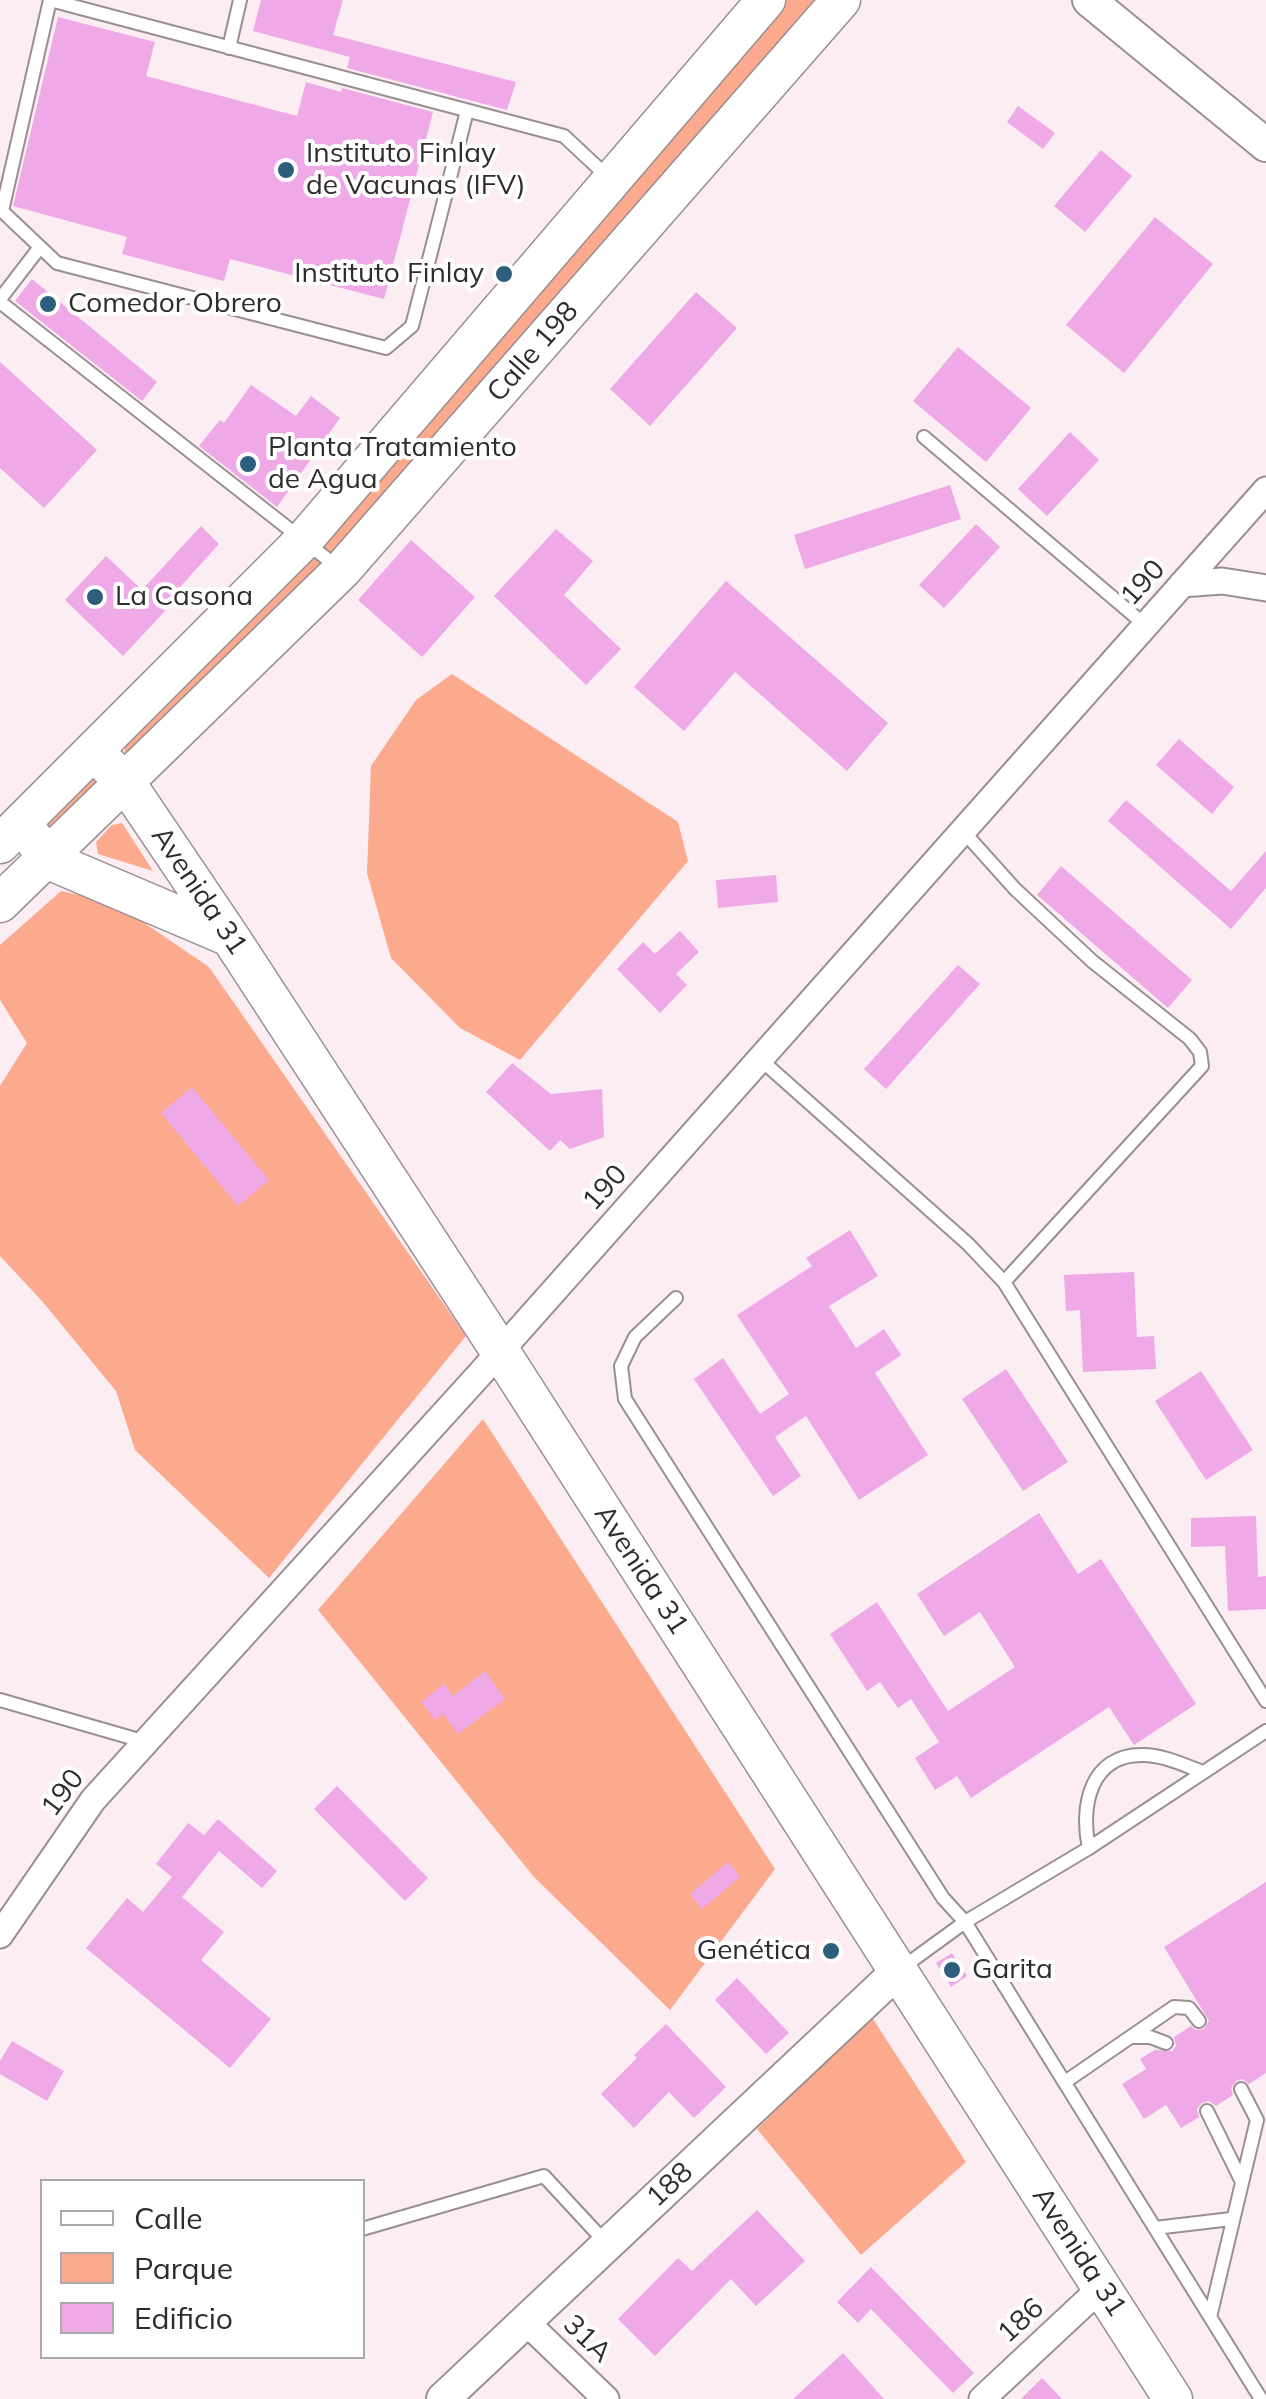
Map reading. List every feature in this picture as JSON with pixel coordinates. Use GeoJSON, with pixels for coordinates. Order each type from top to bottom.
{"type":"FeatureCollection","features":[{"type":"Feature","properties":{"kind":"main road","name":"Calle 198"},"geometry":{"type":"LineString","coordinates":[[0,847],[304,541],[766,0]]}},
{"type":"Feature","properties":{"kind":"main road","name":"Calle 198"},"geometry":{"type":"LineString","coordinates":[[0,903],[342,570],[841,0]]}},
{"type":"Feature","properties":{"kind":"main road","name":"Avenida 31"},"geometry":{"type":"LineString","coordinates":[[94,752],[126,783],[230,937],[1173,2399]]}},
{"type":"Feature","properties":{"kind":"main road"},"geometry":{"type":"LineString","coordinates":[[29,816],[34,839],[46,860],[230,937]]}},
{"type":"Feature","properties":{"kind":"street"},"geometry":{"type":"LineString","coordinates":[[1090,0],[1266,145]]}},
{"type":"Feature","properties":{"kind":"street","name":"190"},"geometry":{"type":"LineString","coordinates":[[3,1920],[93,1800],[500,1351],[1266,490]]}},
{"type":"Feature","properties":{"kind":"street"},"geometry":{"type":"LineString","coordinates":[[1182,584],[1222,581],[1266,588]]}},
{"type":"Feature","properties":{"kind":"street"},"geometry":{"type":"LineString","coordinates":[[0,847],[46,860]]}},
{"type":"Feature","properties":{"kind":"street","name":"188"},"geometry":{"type":"LineString","coordinates":[[443,2399],[897,1972]]}},
{"type":"Feature","properties":{"kind":"street","name":"186"},"geometry":{"type":"LineString","coordinates":[[982,2399],[1102,2287]]}},
{"type":"Feature","properties":{"kind":"street","name":"31A"},"geometry":{"type":"LineString","coordinates":[[526,2322],[606,2399]]}},
{"type":"Feature","properties":{"kind":"lane"},"geometry":{"type":"LineString","coordinates":[[467,110],[412,326],[386,348],[56,262],[2,211],[50,0],[229,48],[467,110],[564,136],[612,181]]}},
{"type":"Feature","properties":{"kind":"lane"},"geometry":{"type":"LineString","coordinates":[[229,48],[240,0]]}},
{"type":"Feature","properties":{"kind":"lane"},"geometry":{"type":"LineString","coordinates":[[40,247],[0,300],[342,570]]}},
{"type":"Feature","properties":{"kind":"lane"},"geometry":{"type":"LineString","coordinates":[[924,437],[1145,625]]}},
{"type":"Feature","properties":{"kind":"lane"},"geometry":{"type":"LineString","coordinates":[[963,830],[1015,889],[1092,961],[1190,1038],[1200,1052],[1202,1066],[1004,1282]]}},
{"type":"Feature","properties":{"kind":"lane"},"geometry":{"type":"LineString","coordinates":[[760,1059],[968,1244],[1004,1282],[1266,1701]]}},
{"type":"Feature","properties":{"kind":"lane"},"geometry":{"type":"LineString","coordinates":[[676,1298],[636,1338],[621,1366],[625,1399],[943,1898],[966,1922],[1261,2399]]}},
{"type":"Feature","properties":{"kind":"lane"},"geometry":{"type":"LineString","coordinates":[[0,1700],[146,1742]]}},
{"type":"Feature","properties":{"kind":"lane"},"geometry":{"type":"LineString","coordinates":[[897,1972],[966,1922],[1090,1848],[1266,1731]]}},
{"type":"Feature","properties":{"kind":"lane"},"geometry":{"type":"LineString","coordinates":[[1090,1848],[1084,1824],[1089,1792],[1097,1774],[1118,1760],[1138,1754],[1158,1756],[1204,1772]]}},
{"type":"Feature","properties":{"kind":"lane"},"geometry":{"type":"LineString","coordinates":[[1065,2082],[1174,2008],[1190,2008],[1199,2021]]}},
{"type":"Feature","properties":{"kind":"lane"},"geometry":{"type":"LineString","coordinates":[[1134,2038],[1166,2042]]}},
{"type":"Feature","properties":{"kind":"lane"},"geometry":{"type":"LineString","coordinates":[[1210,2316],[1256,2120],[1241,2089]]}},
{"type":"Feature","properties":{"kind":"lane"},"geometry":{"type":"LineString","coordinates":[[1207,2112],[1242,2182]]}},
{"type":"Feature","properties":{"kind":"lane"},"geometry":{"type":"LineString","coordinates":[[365,2229],[544,2176],[607,2244]]}},
{"type":"Feature","properties":{"kind":"lane"},"geometry":{"type":"LineString","coordinates":[[1155,2228],[1231,2220]]}},
{"type":"Feature","properties":{"kind":"green space"},"geometry":{"type":"Polygon","coordinates":[[[787,0],[825,0],[328,565],[131,758],[125,753],[123,740],[313,549],[787,0]]]}},
{"type":"Feature","properties":{"kind":"green space"},"geometry":{"type":"Polygon","coordinates":[[[452,674],[678,822],[688,861],[520,1060],[460,1028],[391,958],[367,873],[371,766],[416,700],[452,674]]]}},
{"type":"Feature","properties":{"kind":"green space"},"geometry":{"type":"Polygon","coordinates":[[[93,777],[98,786],[56,833],[45,830],[45,819],[93,777]]]}},
{"type":"Feature","properties":{"kind":"green space"},"geometry":{"type":"Polygon","coordinates":[[[122,823],[153,871],[98,854],[96,842],[112,825],[122,823]]]}},
{"type":"Feature","properties":{"kind":"green space"},"geometry":{"type":"Polygon","coordinates":[[[61,891],[115,903],[209,967],[466,1336],[269,1578],[135,1450],[116,1391],[0,1256],[0,1086],[27,1043],[0,1000],[0,945],[61,891]]]}},
{"type":"Feature","properties":{"kind":"green space"},"geometry":{"type":"Polygon","coordinates":[[[483,1419],[775,1869],[670,2010],[534,1877],[318,1610],[483,1419]]]}},
{"type":"Feature","properties":{"kind":"green space"},"geometry":{"type":"Polygon","coordinates":[[[871,2016],[966,2162],[861,2255],[757,2129],[871,2016]]]}},
{"type":"Feature","properties":{"kind":"building"},"geometry":{"type":"Polygon","coordinates":[[[261,0],[343,0],[333,35],[516,82],[507,110],[347,68],[350,57],[253,31],[261,0]]]}},
{"type":"Feature","properties":{"kind":"building"},"geometry":{"type":"Polygon","coordinates":[[[58,17],[155,42],[146,76],[297,116],[306,82],[433,112],[384,299],[230,259],[224,281],[122,254],[127,237],[13,206],[58,17]]]}},
{"type":"Feature","properties":{"kind":"building"},"geometry":{"type":"Polygon","coordinates":[[[1018,106],[1055,133],[1043,149],[1007,122],[1018,106]]]}},
{"type":"Feature","properties":{"kind":"building"},"geometry":{"type":"Polygon","coordinates":[[[1101,150],[1132,176],[1085,232],[1054,206],[1101,150]]]}},
{"type":"Feature","properties":{"kind":"building"},"geometry":{"type":"Polygon","coordinates":[[[1155,217],[1213,264],[1124,373],[1066,325],[1155,217]]]}},
{"type":"Feature","properties":{"kind":"building"},"geometry":{"type":"Polygon","coordinates":[[[32,279],[157,382],[142,401],[15,301],[32,279]]]}},
{"type":"Feature","properties":{"kind":"building"},"geometry":{"type":"Polygon","coordinates":[[[696,292],[737,328],[650,426],[610,389],[696,292]]]}},
{"type":"Feature","properties":{"kind":"building"},"geometry":{"type":"Polygon","coordinates":[[[958,347],[1031,408],[986,462],[913,401],[958,347]]]}},
{"type":"Feature","properties":{"kind":"building"},"geometry":{"type":"Polygon","coordinates":[[[0,362],[97,450],[44,508],[0,468],[0,362]]]}},
{"type":"Feature","properties":{"kind":"building"},"geometry":{"type":"Polygon","coordinates":[[[251,385],[296,416],[311,396],[340,418],[277,507],[199,446],[220,420],[224,423],[251,385]]]}},
{"type":"Feature","properties":{"kind":"building"},"geometry":{"type":"Polygon","coordinates":[[[1070,432],[1099,460],[1047,516],[1018,489],[1070,432]]]}},
{"type":"Feature","properties":{"kind":"building"},"geometry":{"type":"Polygon","coordinates":[[[950,485],[961,519],[805,569],[794,535],[950,485]]]}},
{"type":"Feature","properties":{"kind":"building"},"geometry":{"type":"Polygon","coordinates":[[[976,524],[1000,547],[944,608],[919,585],[976,524]]]}},
{"type":"Feature","properties":{"kind":"building"},"geometry":{"type":"Polygon","coordinates":[[[201,526],[219,544],[123,656],[65,600],[106,556],[142,590],[201,526]]]}},
{"type":"Feature","properties":{"kind":"building"},"geometry":{"type":"Polygon","coordinates":[[[556,529],[593,561],[564,595],[621,649],[586,685],[494,596],[556,529]]]}},
{"type":"Feature","properties":{"kind":"building"},"geometry":{"type":"Polygon","coordinates":[[[411,540],[475,597],[422,657],[358,600],[411,540]]]}},
{"type":"Feature","properties":{"kind":"building"},"geometry":{"type":"Polygon","coordinates":[[[726,581],[888,723],[847,771],[735,672],[684,731],[634,687],[726,581]]]}},
{"type":"Feature","properties":{"kind":"building"},"geometry":{"type":"Polygon","coordinates":[[[1179,739],[1234,787],[1212,814],[1156,765],[1179,739]]]}},
{"type":"Feature","properties":{"kind":"building"},"geometry":{"type":"Polygon","coordinates":[[[1126,800],[1231,891],[1266,851],[1266,888],[1231,929],[1108,821],[1126,800]]]}},
{"type":"Feature","properties":{"kind":"building"},"geometry":{"type":"Polygon","coordinates":[[[1061,866],[1192,980],[1168,1008],[1037,895],[1061,866]]]}},
{"type":"Feature","properties":{"kind":"building"},"geometry":{"type":"Polygon","coordinates":[[[776,875],[778,902],[718,908],[716,880],[776,875]]]}},
{"type":"Feature","properties":{"kind":"building"},"geometry":{"type":"Polygon","coordinates":[[[680,931],[699,952],[676,974],[687,985],[660,1013],[617,969],[643,942],[655,954],[680,931]]]}},
{"type":"Feature","properties":{"kind":"building"},"geometry":{"type":"Polygon","coordinates":[[[958,965],[980,984],[886,1089],[864,1069],[958,965]]]}},
{"type":"Feature","properties":{"kind":"building"},"geometry":{"type":"Polygon","coordinates":[[[512,1063],[551,1094],[602,1089],[604,1137],[570,1149],[560,1140],[550,1151],[486,1092],[512,1063]]]}},
{"type":"Feature","properties":{"kind":"building"},"geometry":{"type":"Polygon","coordinates":[[[192,1087],[269,1180],[238,1206],[161,1113],[192,1087]]]}},
{"type":"Feature","properties":{"kind":"building"},"geometry":{"type":"Polygon","coordinates":[[[850,1230],[878,1276],[829,1306],[856,1348],[884,1329],[901,1355],[875,1373],[928,1455],[859,1500],[806,1416],[775,1437],[801,1476],[773,1496],[694,1379],[723,1358],[760,1414],[789,1394],[737,1315],[812,1266],[806,1258],[850,1230]]]}},
{"type":"Feature","properties":{"kind":"building"},"geometry":{"type":"Polygon","coordinates":[[[1134,1272],[1137,1337],[1154,1336],[1156,1369],[1083,1372],[1080,1310],[1066,1311],[1064,1275],[1134,1272]]]}},
{"type":"Feature","properties":{"kind":"building"},"geometry":{"type":"Polygon","coordinates":[[[1006,1369],[1068,1462],[1023,1491],[962,1399],[1006,1369]]]}},
{"type":"Feature","properties":{"kind":"building"},"geometry":{"type":"Polygon","coordinates":[[[1201,1371],[1253,1450],[1206,1480],[1155,1401],[1201,1371]]]}},
{"type":"Feature","properties":{"kind":"building"},"geometry":{"type":"Polygon","coordinates":[[[1039,1513],[1078,1574],[1101,1559],[1196,1704],[1134,1745],[1109,1707],[971,1798],[957,1776],[935,1790],[915,1758],[939,1742],[911,1699],[898,1708],[880,1682],[867,1691],[830,1634],[877,1602],[948,1711],[1015,1667],[980,1612],[944,1636],[917,1594],[1039,1513]]]}},
{"type":"Feature","properties":{"kind":"building"},"geometry":{"type":"Polygon","coordinates":[[[1256,1516],[1258,1577],[1266,1576],[1266,1609],[1228,1611],[1225,1546],[1191,1547],[1191,1518],[1256,1516]]]}},
{"type":"Feature","properties":{"kind":"building"},"geometry":{"type":"Polygon","coordinates":[[[485,1671],[505,1699],[458,1734],[443,1714],[435,1720],[421,1702],[444,1684],[453,1696],[485,1671]]]}},
{"type":"Feature","properties":{"kind":"building"},"geometry":{"type":"Polygon","coordinates":[[[337,1786],[428,1878],[405,1901],[314,1809],[337,1786]]]}},
{"type":"Feature","properties":{"kind":"building"},"geometry":{"type":"Polygon","coordinates":[[[218,1819],[277,1871],[262,1888],[219,1851],[182,1897],[224,1932],[201,1960],[271,2019],[230,2068],[86,1948],[127,1898],[143,1912],[172,1877],[156,1864],[188,1823],[204,1835],[218,1819]]]}},
{"type":"Feature","properties":{"kind":"building"},"geometry":{"type":"Polygon","coordinates":[[[728,1862],[740,1877],[702,1909],[690,1894],[728,1862]]]}},
{"type":"Feature","properties":{"kind":"building"},"geometry":{"type":"Polygon","coordinates":[[[1266,1882],[1266,2073],[1249,2084],[1242,2079],[1236,2081],[1231,2088],[1233,2095],[1216,2106],[1209,2101],[1202,2103],[1197,2109],[1199,2117],[1181,2128],[1166,2105],[1144,2119],[1122,2084],[1146,2069],[1140,2059],[1155,2050],[1172,2051],[1176,2046],[1174,2037],[1191,2026],[1204,2029],[1209,2021],[1164,1947],[1266,1882]]]}},
{"type":"Feature","properties":{"kind":"building","name":"Garita"},"geometry":{"type":"Polygon","coordinates":[[[952,1953],[967,1976],[951,1987],[936,1963],[952,1953]]]}},
{"type":"Feature","properties":{"kind":"building"},"geometry":{"type":"Polygon","coordinates":[[[737,1978],[789,2033],[766,2054],[715,2000],[737,1978]]]}},
{"type":"Feature","properties":{"kind":"building"},"geometry":{"type":"Polygon","coordinates":[[[666,2024],[726,2087],[694,2118],[669,2092],[634,2128],[601,2094],[666,2024]]]}},
{"type":"Feature","properties":{"kind":"building"},"geometry":{"type":"Polygon","coordinates":[[[12,2041],[64,2071],[47,2101],[0,2074],[0,2061],[12,2041]]]}},
{"type":"Feature","properties":{"kind":"building"},"geometry":{"type":"Polygon","coordinates":[[[757,2210],[805,2261],[756,2306],[731,2279],[655,2356],[618,2319],[678,2258],[692,2271],[757,2210]]]}},
{"type":"Feature","properties":{"kind":"building"},"geometry":{"type":"Polygon","coordinates":[[[871,2267],[974,2373],[953,2393],[871,2309],[858,2323],[837,2302],[871,2267]]]}},
{"type":"Feature","properties":{"kind":"building"},"geometry":{"type":"Polygon","coordinates":[[[843,2353],[884,2399],[793,2399],[843,2353]]]}},
{"type":"Feature","properties":{"kind":"building"},"geometry":{"type":"Polygon","coordinates":[[[1042,2378],[1062,2399],[1021,2399],[1042,2378]]]}},
{"type":"Feature","properties":{"kind":"place","name":"Instituto Finlay de Vacunas (IFV)"},"geometry":{"type":"Point","coordinates":[286,170]}},
{"type":"Feature","properties":{"kind":"place","name":"Instituto Finlay"},"geometry":{"type":"Point","coordinates":[504,274]}},
{"type":"Feature","properties":{"kind":"place","name":"Comedor Obrero"},"geometry":{"type":"Point","coordinates":[48,304]}},
{"type":"Feature","properties":{"kind":"place","name":"Planta Tratamiento de Agua"},"geometry":{"type":"Point","coordinates":[248,464]}},
{"type":"Feature","properties":{"kind":"place","name":"La Casona"},"geometry":{"type":"Point","coordinates":[95,597]}},
{"type":"Feature","properties":{"kind":"place","name":"Genética"},"geometry":{"type":"Point","coordinates":[831,1951]}},
{"type":"Feature","properties":{"kind":"place","name":"Garita"},"geometry":{"type":"Point","coordinates":[952,1970]}}]}
